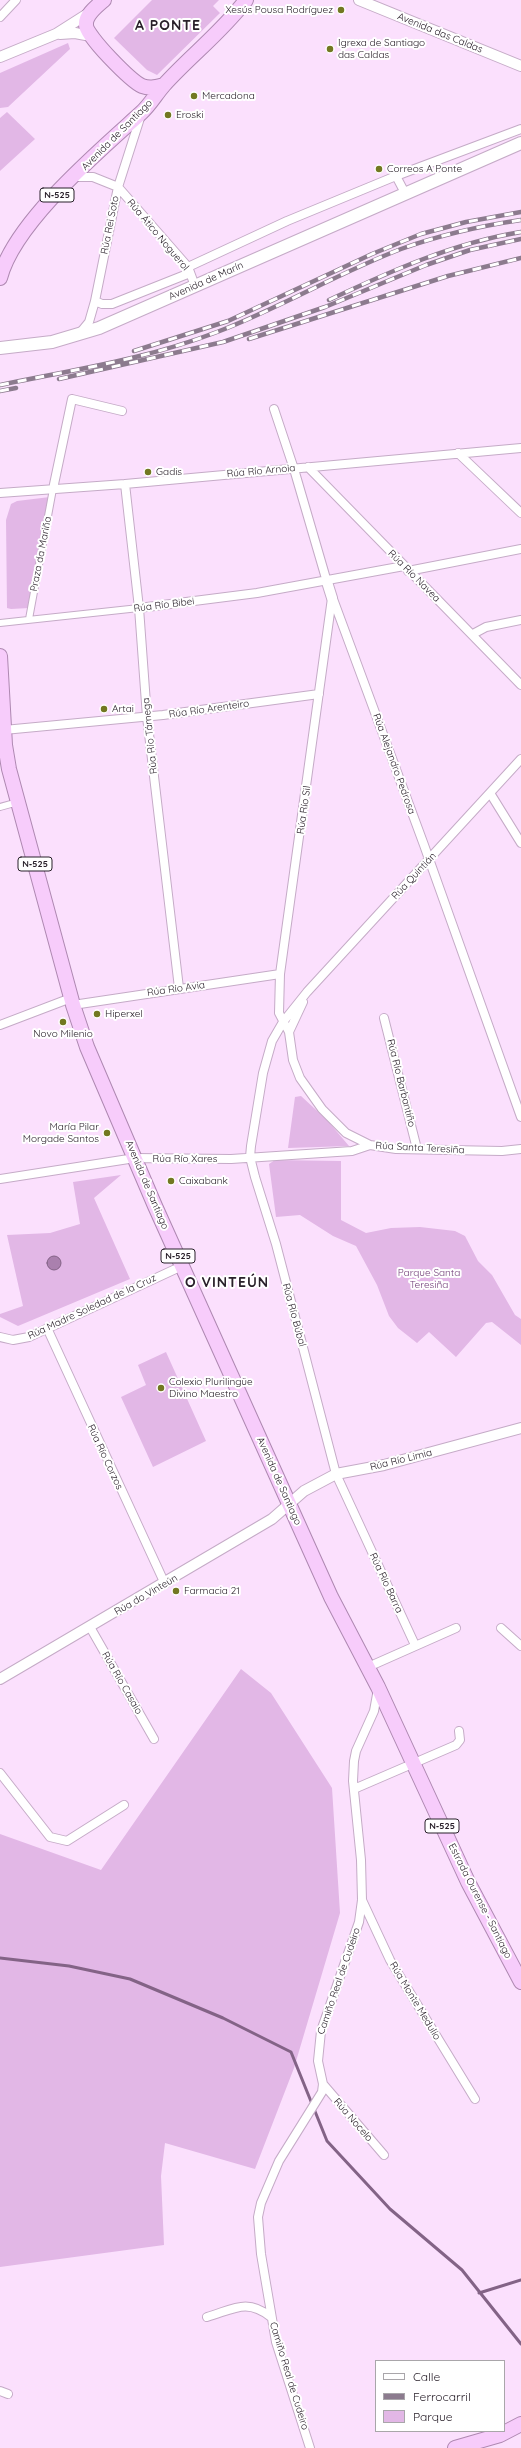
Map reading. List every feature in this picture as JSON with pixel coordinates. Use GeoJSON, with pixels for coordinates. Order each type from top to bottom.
{"type":"FeatureCollection","features":[{"type":"Feature","properties":{"kind":"highway"},"geometry":{"type":"LineString","coordinates":[[104,0],[92,11],[86,22],[90,36],[137,83],[150,88],[164,85]]}},
{"type":"Feature","properties":{"kind":"highway","name":"Avenida de Santiago"},"geometry":{"type":"LineString","coordinates":[[0,278],[3,265],[16,240],[37,214],[142,112],[164,85],[222,28],[246,0]]}},
{"type":"Feature","properties":{"kind":"highway"},"geometry":{"type":"LineString","coordinates":[[130,123],[139,102],[137,83]]}},
{"type":"Feature","properties":{"kind":"highway","name":"Avenida de Santiago"},"geometry":{"type":"LineString","coordinates":[[0,656],[4,730],[9,769],[72,1002],[87,1047],[182,1266],[289,1505],[331,1596],[378,1687]]}},
{"type":"Feature","properties":{"kind":"highway","name":"Estrada Ourense - Santiago"},"geometry":{"type":"LineString","coordinates":[[378,1687],[468,1882],[521,1982]]}},
{"type":"Feature","properties":{"kind":"highway","name":"Estrada Ourense - Santiago"},"geometry":{"type":"LineString","coordinates":[[511,1962],[521,1976]]}},
{"type":"Feature","properties":{"kind":"highway"},"geometry":{"type":"LineString","coordinates":[[456,2448],[500,2435],[521,2424]]}},
{"type":"Feature","properties":{"kind":"main road","name":"Avenida de Marín"},"geometry":{"type":"LineString","coordinates":[[0,348],[39,345],[77,336],[521,143]]}},
{"type":"Feature","properties":{"kind":"street"},"geometry":{"type":"LineString","coordinates":[[0,17],[16,0]]}},
{"type":"Feature","properties":{"kind":"street","name":"Avenida das Caldas"},"geometry":{"type":"LineString","coordinates":[[359,0],[521,66]]}},
{"type":"Feature","properties":{"kind":"street"},"geometry":{"type":"LineString","coordinates":[[0,57],[56,34],[92,11]]}},
{"type":"Feature","properties":{"kind":"street"},"geometry":{"type":"LineString","coordinates":[[56,34],[75,33],[90,36]]}},
{"type":"Feature","properties":{"kind":"street","name":"Rúa Rei Soto"},"geometry":{"type":"LineString","coordinates":[[77,336],[89,322],[95,301],[118,187],[142,112]]}},
{"type":"Feature","properties":{"kind":"street","name":"Avenida de Marín"},"geometry":{"type":"LineString","coordinates":[[95,301],[102,304],[112,304],[189,270],[287,221],[396,176],[521,129]]}},
{"type":"Feature","properties":{"kind":"street"},"geometry":{"type":"LineString","coordinates":[[499,137],[505,150]]}},
{"type":"Feature","properties":{"kind":"street"},"geometry":{"type":"LineString","coordinates":[[396,176],[405,193]]}},
{"type":"Feature","properties":{"kind":"street"},"geometry":{"type":"LineString","coordinates":[[74,177],[93,177],[118,187]]}},
{"type":"Feature","properties":{"kind":"street","name":"Rúa Ático Noguerol"},"geometry":{"type":"LineString","coordinates":[[118,187],[189,270],[195,286]]}},
{"type":"Feature","properties":{"kind":"street"},"geometry":{"type":"LineString","coordinates":[[53,489],[72,399],[122,411]]}},
{"type":"Feature","properties":{"kind":"street","name":"Rúa Alejandro Pedrosa"},"geometry":{"type":"LineString","coordinates":[[274,409],[294,469],[332,598],[344,626],[521,1117]]}},
{"type":"Feature","properties":{"kind":"street","name":"Rúa Río Arnoia"},"geometry":{"type":"LineString","coordinates":[[0,493],[125,484],[521,448]]}},
{"type":"Feature","properties":{"kind":"street"},"geometry":{"type":"LineString","coordinates":[[458,453],[521,513]]}},
{"type":"Feature","properties":{"kind":"street","name":"Rúa Río Navea"},"geometry":{"type":"LineString","coordinates":[[308,467],[406,568],[473,634],[521,685]]}},
{"type":"Feature","properties":{"kind":"street","name":"Rúa Río Támega"},"geometry":{"type":"LineString","coordinates":[[125,484],[139,608],[147,717],[179,988]]}},
{"type":"Feature","properties":{"kind":"street","name":"Praza da Mariña"},"geometry":{"type":"LineString","coordinates":[[29,619],[53,489]]}},
{"type":"Feature","properties":{"kind":"street","name":"Rúa Río Bibei"},"geometry":{"type":"LineString","coordinates":[[0,623],[139,608],[257,593],[521,549]]}},
{"type":"Feature","properties":{"kind":"street","name":"Rúa Río Sil"},"geometry":{"type":"LineString","coordinates":[[289,1032],[279,1013],[280,974],[332,598]]}},
{"type":"Feature","properties":{"kind":"street"},"geometry":{"type":"LineString","coordinates":[[473,634],[486,627],[521,620]]}},
{"type":"Feature","properties":{"kind":"street"},"geometry":{"type":"LineString","coordinates":[[328,628],[344,626]]}},
{"type":"Feature","properties":{"kind":"street","name":"Rúa Río Arenteiro"},"geometry":{"type":"LineString","coordinates":[[4,730],[147,717],[319,694]]}},
{"type":"Feature","properties":{"kind":"street","name":"Rúa Quintián"},"geometry":{"type":"LineString","coordinates":[[283,1022],[307,992],[521,759]]}},
{"type":"Feature","properties":{"kind":"street"},"geometry":{"type":"LineString","coordinates":[[490,793],[521,843]]}},
{"type":"Feature","properties":{"kind":"street"},"geometry":{"type":"LineString","coordinates":[[0,807],[18,802]]}},
{"type":"Feature","properties":{"kind":"street","name":"Rúa Río Avia"},"geometry":{"type":"LineString","coordinates":[[0,1025],[72,1002],[280,974]]}},
{"type":"Feature","properties":{"kind":"street","name":"Rúa Quintián"},"geometry":{"type":"LineString","coordinates":[[289,1032],[307,992]]}},
{"type":"Feature","properties":{"kind":"street","name":"Rúa Río Barbantiño"},"geometry":{"type":"LineString","coordinates":[[384,1018],[417,1148]]}},
{"type":"Feature","properties":{"kind":"street"},"geometry":{"type":"LineString","coordinates":[[250,1157],[267,1057],[272,1041],[283,1022]]}},
{"type":"Feature","properties":{"kind":"street","name":"Rúa Santa Teresiña"},"geometry":{"type":"LineString","coordinates":[[289,1032],[293,1060],[300,1078],[322,1109],[346,1133],[370,1145],[502,1151],[521,1149]]}},
{"type":"Feature","properties":{"kind":"street","name":"Rúa Río Xares"},"geometry":{"type":"LineString","coordinates":[[0,1179],[135,1158],[250,1157],[352,1151],[370,1145]]}},
{"type":"Feature","properties":{"kind":"street","name":"Rúa Río Búbal"},"geometry":{"type":"LineString","coordinates":[[250,1157],[276,1244],[336,1474]]}},
{"type":"Feature","properties":{"kind":"street","name":"Rúa Madre Soledad de la Cruz"},"geometry":{"type":"LineString","coordinates":[[0,1337],[13,1340],[21,1339],[182,1266]]}},
{"type":"Feature","properties":{"kind":"street","name":"Rúa Río Corzos"},"geometry":{"type":"LineString","coordinates":[[47,1328],[165,1584]]}},
{"type":"Feature","properties":{"kind":"street","name":"Rúa Río Limia"},"geometry":{"type":"LineString","coordinates":[[289,1505],[304,1491],[336,1474],[384,1465],[521,1428]]}},
{"type":"Feature","properties":{"kind":"street","name":"Rúa Río Barra"},"geometry":{"type":"LineString","coordinates":[[336,1474],[416,1645]]}},
{"type":"Feature","properties":{"kind":"street","name":"Rúa do Vinteún"},"geometry":{"type":"LineString","coordinates":[[0,1679],[165,1584],[277,1516],[289,1505]]}},
{"type":"Feature","properties":{"kind":"street","name":"Rúa Río Casaio"},"geometry":{"type":"LineString","coordinates":[[90,1627],[154,1738]]}},
{"type":"Feature","properties":{"kind":"street"},"geometry":{"type":"LineString","coordinates":[[368,1667],[456,1628]]}},
{"type":"Feature","properties":{"kind":"street"},"geometry":{"type":"LineString","coordinates":[[501,1628],[521,1646]]}},
{"type":"Feature","properties":{"kind":"street","name":"Camiño Real de Cudeiro"},"geometry":{"type":"LineString","coordinates":[[310,2448],[276,2342],[261,2254],[258,2217],[261,2203],[279,2161],[311,2113],[322,2092],[323,2084],[318,2061],[321,2031],[360,1922],[362,1900],[361,1860],[353,1771],[356,1751],[374,1711],[378,1687]]}},
{"type":"Feature","properties":{"kind":"street"},"geometry":{"type":"LineString","coordinates":[[354,1789],[456,1744],[460,1740],[459,1731]]}},
{"type":"Feature","properties":{"kind":"street"},"geometry":{"type":"LineString","coordinates":[[0,1773],[50,1837],[67,1841],[124,1805]]}},
{"type":"Feature","properties":{"kind":"street","name":"Rúa Monte Medulio"},"geometry":{"type":"LineString","coordinates":[[362,1900],[390,1960],[475,2099]]}},
{"type":"Feature","properties":{"kind":"street","name":"Rúa Nocelo"},"geometry":{"type":"LineString","coordinates":[[323,2084],[384,2155]]}},
{"type":"Feature","properties":{"kind":"street"},"geometry":{"type":"LineString","coordinates":[[207,2318],[248,2306],[257,2307],[271,2317]]}},
{"type":"Feature","properties":{"kind":"green space"},"geometry":{"type":"Polygon","coordinates":[[[152,0],[219,0],[213,6],[220,13],[157,75],[147,70],[114,38],[152,0]]]}},
{"type":"Feature","properties":{"kind":"green space"},"geometry":{"type":"Polygon","coordinates":[[[68,43],[70,49],[8,107],[0,108],[0,73],[68,43]]]}},
{"type":"Feature","properties":{"kind":"green space"},"geometry":{"type":"Polygon","coordinates":[[[7,112],[35,139],[0,171],[0,118],[7,112]]]}},
{"type":"Feature","properties":{"kind":"green space"},"geometry":{"type":"Polygon","coordinates":[[[50,497],[29,608],[7,608],[6,520],[11,504],[17,501],[50,497]]]}},
{"type":"Feature","properties":{"kind":"green space"},"geometry":{"type":"Polygon","coordinates":[[[301,1096],[327,1120],[349,1146],[288,1148],[295,1097],[301,1096]]]}},
{"type":"Feature","properties":{"kind":"green space","name":"Parque Santa Teresiña"},"geometry":{"type":"Polygon","coordinates":[[[275,1160],[341,1161],[341,1220],[366,1233],[391,1228],[420,1227],[455,1231],[465,1236],[478,1261],[492,1275],[515,1315],[521,1319],[521,1345],[492,1322],[486,1323],[456,1357],[429,1332],[417,1343],[398,1328],[389,1316],[377,1285],[356,1246],[333,1236],[300,1215],[276,1217],[269,1164],[275,1160]]]}},
{"type":"Feature","properties":{"kind":"green space"},"geometry":{"type":"Polygon","coordinates":[[[121,1175],[94,1198],[130,1279],[18,1326],[0,1317],[0,1314],[23,1306],[7,1235],[50,1233],[80,1224],[73,1182],[121,1175]]]}},
{"type":"Feature","properties":{"kind":"green space"},"geometry":{"type":"Polygon","coordinates":[[[166,1352],[206,1441],[153,1467],[121,1397],[146,1385],[138,1365],[166,1352]]]}},
{"type":"Feature","properties":{"kind":"green space"},"geometry":{"type":"Polygon","coordinates":[[[241,1669],[271,1693],[332,1788],[340,1913],[294,2068],[255,2169],[165,2143],[161,2176],[164,2245],[0,2267],[0,1834],[101,1870],[241,1669]]]}},
{"type":"Feature","properties":{"kind":"shaded area"},"geometry":{"type":"Polygon","coordinates":[[[54,1256],[59,1258],[61,1263],[59,1268],[54,1270],[49,1268],[47,1263],[49,1258],[54,1256]]]}},
{"type":"Feature","properties":{"kind":"waterway"},"geometry":{"type":"LineString","coordinates":[[0,1958],[69,1966],[130,1979],[223,2018],[291,2052],[327,2141],[390,2209],[462,2270],[521,2344]]}},
{"type":"Feature","properties":{"kind":"waterway"},"geometry":{"type":"LineString","coordinates":[[479,2293],[521,2280]]}},
{"type":"Feature","properties":{"kind":"railway"},"geometry":{"type":"LineString","coordinates":[[134,351],[228,321],[372,254],[421,234],[466,222],[521,212]]}},
{"type":"Feature","properties":{"kind":"railway"},"geometry":{"type":"LineString","coordinates":[[0,385],[110,363],[164,350],[240,323],[378,258],[401,249],[430,239],[490,225],[521,220]]}},
{"type":"Feature","properties":{"kind":"railway"},"geometry":{"type":"LineString","coordinates":[[329,300],[423,259],[471,243],[521,232]]}},
{"type":"Feature","properties":{"kind":"railway"},"geometry":{"type":"LineString","coordinates":[[59,379],[223,342],[325,307],[426,265],[470,250],[521,239]]}},
{"type":"Feature","properties":{"kind":"railway"},"geometry":{"type":"LineString","coordinates":[[249,339],[448,276],[521,258]]}},
{"type":"Feature","properties":{"kind":"railway"},"geometry":{"type":"LineString","coordinates":[[0,391],[16,388]]}},
{"type":"Feature","properties":{"kind":"place","name":"Xesús Pousa Rodríguez"},"geometry":{"type":"Point","coordinates":[341,10]}},
{"type":"Feature","properties":{"kind":"place","name":"Igrexa de Santiago das Caldas"},"geometry":{"type":"Point","coordinates":[330,49]}},
{"type":"Feature","properties":{"kind":"place","name":"Mercadona"},"geometry":{"type":"Point","coordinates":[194,96]}},
{"type":"Feature","properties":{"kind":"place","name":"Eroski"},"geometry":{"type":"Point","coordinates":[168,115]}},
{"type":"Feature","properties":{"kind":"place","name":"Correos A Ponte"},"geometry":{"type":"Point","coordinates":[379,169]}},
{"type":"Feature","properties":{"kind":"place","name":"Gadis"},"geometry":{"type":"Point","coordinates":[148,472]}},
{"type":"Feature","properties":{"kind":"place","name":"Artai"},"geometry":{"type":"Point","coordinates":[104,709]}},
{"type":"Feature","properties":{"kind":"place","name":"Hiperxel"},"geometry":{"type":"Point","coordinates":[97,1014]}},
{"type":"Feature","properties":{"kind":"place","name":"Novo Milenio"},"geometry":{"type":"Point","coordinates":[63,1022]}},
{"type":"Feature","properties":{"kind":"place","name":"María Pilar Morgade Santos"},"geometry":{"type":"Point","coordinates":[107,1133]}},
{"type":"Feature","properties":{"kind":"place","name":"Caixabank"},"geometry":{"type":"Point","coordinates":[171,1181]}},
{"type":"Feature","properties":{"kind":"place","name":"Colexio Plurilingüe Divino Maestro"},"geometry":{"type":"Point","coordinates":[161,1388]}},
{"type":"Feature","properties":{"kind":"place","name":"Farmacia 21"},"geometry":{"type":"Point","coordinates":[176,1591]}},
{"type":"Feature","properties":{"kind":"district","name":"A PONTE"},"geometry":{"type":"Point","coordinates":[168,26]}},
{"type":"Feature","properties":{"kind":"district","name":"O VINTEÚN"},"geometry":{"type":"Point","coordinates":[227,1283]}}]}
